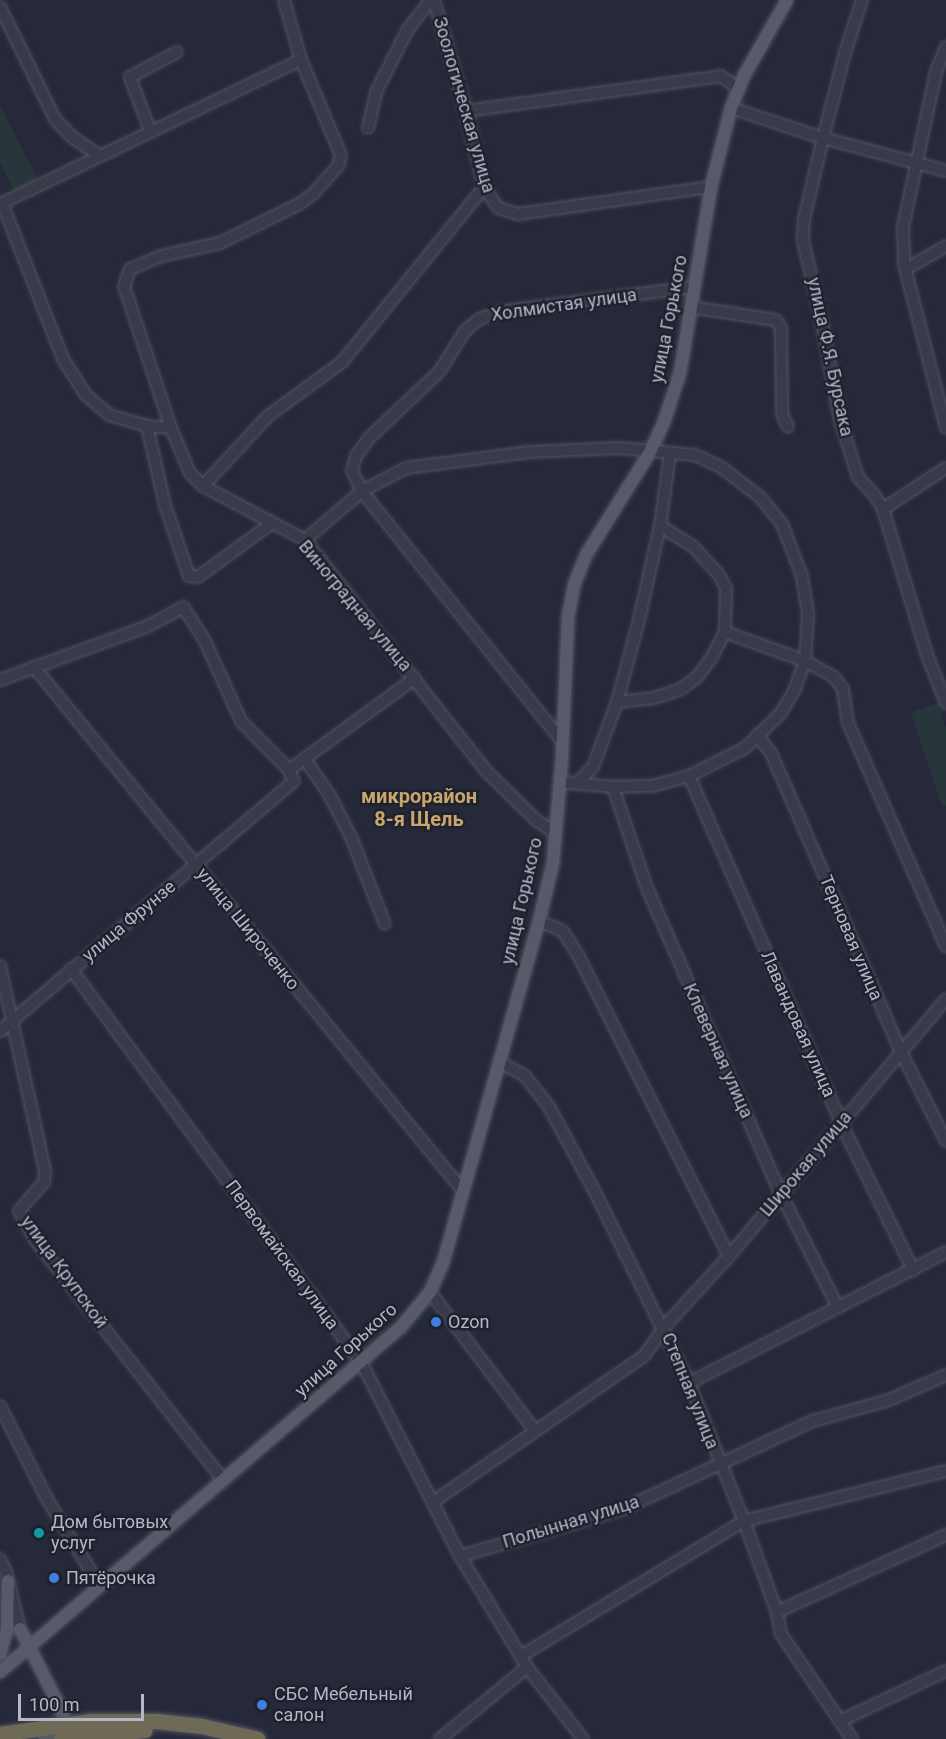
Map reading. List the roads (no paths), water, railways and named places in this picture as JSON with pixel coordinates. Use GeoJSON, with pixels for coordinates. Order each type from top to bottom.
{"type":"FeatureCollection","features":[{"type":"Feature","properties":{"kind":"highway"},"geometry":{"type":"LineString","coordinates":[[66,1734],[91,1721],[156,1721],[258,1739]]}},
{"type":"Feature","properties":{"kind":"highway"},"geometry":{"type":"LineString","coordinates":[[0,1734],[114,1736],[187,1725]]}},
{"type":"Feature","properties":{"kind":"main road","name":"улица Горького"},"geometry":{"type":"LineString","coordinates":[[26,1649],[362,1362],[401,1327],[430,1292],[443,1263],[539,921],[557,834],[568,617],[574,585],[586,555],[650,452],[664,422],[680,373],[711,187],[731,108],[739,88],[787,0]]}},
{"type":"Feature","properties":{"kind":"main road"},"geometry":{"type":"LineString","coordinates":[[0,1654],[6,1629],[8,1581]]}},
{"type":"Feature","properties":{"kind":"main road"},"geometry":{"type":"LineString","coordinates":[[20,1629],[26,1649],[66,1734]]}},
{"type":"Feature","properties":{"kind":"main road"},"geometry":{"type":"LineString","coordinates":[[0,1672],[26,1649]]}},
{"type":"Feature","properties":{"kind":"main road"},"geometry":{"type":"LineString","coordinates":[[26,1649],[57,1700],[63,1713],[66,1734]]}},
{"type":"Feature","properties":{"kind":"main road"},"geometry":{"type":"LineString","coordinates":[[57,1700],[71,1713],[91,1721]]}},
{"type":"Feature","properties":{"kind":"main road"},"geometry":{"type":"LineString","coordinates":[[44,1739],[60,1732],[66,1734]]}},
{"type":"Feature","properties":{"kind":"street"},"geometry":{"type":"LineString","coordinates":[[171,428],[147,426],[109,415],[85,394],[63,359],[1,203],[301,60],[284,0]]}},
{"type":"Feature","properties":{"kind":"street"},"geometry":{"type":"LineString","coordinates":[[368,128],[376,92],[408,29],[432,0]]}},
{"type":"Feature","properties":{"kind":"street","name":"Зоологическая улица"},"geometry":{"type":"LineString","coordinates":[[432,0],[466,111],[484,187],[498,208],[518,214],[711,187]]}},
{"type":"Feature","properties":{"kind":"street","name":"улица Ф.Я. Бурсака"},"geometry":{"type":"LineString","coordinates":[[862,0],[845,53],[823,138],[804,219],[803,241],[821,317],[840,420],[858,477],[883,509],[927,655],[946,703]]}},
{"type":"Feature","properties":{"kind":"street"},"geometry":{"type":"LineString","coordinates":[[0,7],[56,119],[72,137],[100,156]]}},
{"type":"Feature","properties":{"kind":"street"},"geometry":{"type":"LineString","coordinates":[[946,47],[936,72],[914,164],[903,227],[906,269],[946,428]]}},
{"type":"Feature","properties":{"kind":"street"},"geometry":{"type":"LineString","coordinates":[[150,130],[130,77],[177,52]]}},
{"type":"Feature","properties":{"kind":"street","name":"Виноградная улица"},"geometry":{"type":"LineString","coordinates":[[301,60],[339,145],[341,156],[338,166],[313,194],[298,204],[220,243],[147,260],[130,269],[124,286],[171,428],[190,473],[203,486],[304,540],[488,772],[536,820],[557,834]]}},
{"type":"Feature","properties":{"kind":"street"},"geometry":{"type":"LineString","coordinates":[[466,111],[721,76],[739,88]]}},
{"type":"Feature","properties":{"kind":"street"},"geometry":{"type":"LineString","coordinates":[[731,108],[823,138],[946,171]]}},
{"type":"Feature","properties":{"kind":"street"},"geometry":{"type":"LineString","coordinates":[[203,486],[268,416],[342,362],[484,187]]}},
{"type":"Feature","properties":{"kind":"street"},"geometry":{"type":"LineString","coordinates":[[906,269],[946,246]]}},
{"type":"Feature","properties":{"kind":"street","name":"Холмистая улица"},"geometry":{"type":"LineString","coordinates":[[362,491],[352,471],[356,456],[369,438],[439,372],[465,331],[479,319],[504,311],[693,287]]}},
{"type":"Feature","properties":{"kind":"street"},"geometry":{"type":"LineString","coordinates":[[690,308],[777,320],[781,328],[782,414],[788,427]]}},
{"type":"Feature","properties":{"kind":"street"},"geometry":{"type":"LineString","coordinates":[[147,426],[165,505],[186,573],[193,578],[198,577],[272,523]]}},
{"type":"Feature","properties":{"kind":"street"},"geometry":{"type":"LineString","coordinates":[[304,540],[362,491],[406,468],[529,452],[620,448],[695,456],[721,467],[760,497],[782,524],[802,576],[808,615],[805,661],[794,691],[781,713],[745,748],[689,776],[652,786],[613,787],[560,782]]}},
{"type":"Feature","properties":{"kind":"street"},"geometry":{"type":"LineString","coordinates":[[576,784],[593,767],[617,702],[639,620],[660,526],[670,454]]}},
{"type":"Feature","properties":{"kind":"street"},"geometry":{"type":"LineString","coordinates":[[883,509],[946,468]]}},
{"type":"Feature","properties":{"kind":"street"},"geometry":{"type":"LineString","coordinates":[[362,491],[562,741]]}},
{"type":"Feature","properties":{"kind":"street"},"geometry":{"type":"LineString","coordinates":[[617,702],[654,698],[681,689],[697,677],[712,657],[725,632],[726,588],[719,575],[694,547],[660,526]]}},
{"type":"Feature","properties":{"kind":"street"},"geometry":{"type":"LineString","coordinates":[[0,678],[148,626],[183,607],[205,640],[241,721],[289,770],[415,678]]}},
{"type":"Feature","properties":{"kind":"street"},"geometry":{"type":"LineString","coordinates":[[725,632],[805,661],[834,677],[843,689],[848,723],[946,946]]}},
{"type":"Feature","properties":{"kind":"street","name":"улица Широченко"},"geometry":{"type":"LineString","coordinates":[[34,667],[463,1191]]}},
{"type":"Feature","properties":{"kind":"street","name":"Терновая улица"},"geometry":{"type":"LineString","coordinates":[[758,735],[771,753],[901,1052],[946,1141]]}},
{"type":"Feature","properties":{"kind":"street"},"geometry":{"type":"LineString","coordinates":[[305,759],[330,796],[351,837],[385,924]]}},
{"type":"Feature","properties":{"kind":"street","name":"улица Фрунзе"},"geometry":{"type":"LineString","coordinates":[[0,1030],[294,781],[289,770]]}},
{"type":"Feature","properties":{"kind":"street","name":"Лавандовая улица"},"geometry":{"type":"LineString","coordinates":[[689,776],[841,1123],[913,1270]]}},
{"type":"Feature","properties":{"kind":"street","name":"Клеверная улица"},"geometry":{"type":"LineString","coordinates":[[613,787],[647,888],[781,1194],[838,1308]]}},
{"type":"Feature","properties":{"kind":"street"},"geometry":{"type":"LineString","coordinates":[[539,921],[563,931],[579,957],[729,1256]]}},
{"type":"Feature","properties":{"kind":"street","name":"улица Крупской"},"geometry":{"type":"LineString","coordinates":[[0,966],[10,1022],[45,1171],[44,1182],[19,1211],[35,1240],[224,1481]]}},
{"type":"Feature","properties":{"kind":"street","name":"Первомайская улица"},"geometry":{"type":"LineString","coordinates":[[71,969],[362,1362],[460,1556],[527,1667],[583,1739]]}},
{"type":"Feature","properties":{"kind":"street","name":"Широкая улица"},"geometry":{"type":"LineString","coordinates":[[433,1502],[644,1356],[664,1328],[729,1256],[946,999]]}},
{"type":"Feature","properties":{"kind":"street","name":"Степная улица"},"geometry":{"type":"LineString","coordinates":[[499,1062],[525,1076],[548,1105],[664,1328],[689,1383],[719,1464],[744,1521],[777,1612],[781,1634],[852,1739]]}},
{"type":"Feature","properties":{"kind":"street"},"geometry":{"type":"LineString","coordinates":[[689,1383],[946,1252]]}},
{"type":"Feature","properties":{"kind":"street"},"geometry":{"type":"LineString","coordinates":[[430,1292],[536,1431]]}},
{"type":"Feature","properties":{"kind":"street","name":"Полынная улица"},"geometry":{"type":"LineString","coordinates":[[460,1556],[623,1509],[813,1421],[889,1400],[946,1375]]}},
{"type":"Feature","properties":{"kind":"street"},"geometry":{"type":"LineString","coordinates":[[0,1406],[48,1501],[100,1586]]}},
{"type":"Feature","properties":{"kind":"street"},"geometry":{"type":"LineString","coordinates":[[521,1656],[744,1521],[917,1476],[946,1471]]}},
{"type":"Feature","properties":{"kind":"street"},"geometry":{"type":"LineString","coordinates":[[777,1612],[946,1535]]}},
{"type":"Feature","properties":{"kind":"street"},"geometry":{"type":"LineString","coordinates":[[0,1559],[20,1629]]}},
{"type":"Feature","properties":{"kind":"street"},"geometry":{"type":"LineString","coordinates":[[440,1739],[527,1667]]}},
{"type":"Feature","properties":{"kind":"street"},"geometry":{"type":"LineString","coordinates":[[840,1721],[946,1671]]}},
{"type":"Feature","properties":{"kind":"place","name":"Ozon"},"geometry":{"type":"Point","coordinates":[436,1322]}},
{"type":"Feature","properties":{"kind":"place","name":"Дом бытовых услуг"},"geometry":{"type":"Point","coordinates":[39,1533]}},
{"type":"Feature","properties":{"kind":"place","name":"Пятёрочка"},"geometry":{"type":"Point","coordinates":[54,1578]}},
{"type":"Feature","properties":{"kind":"place","name":"СБС Мебельный салон"},"geometry":{"type":"Point","coordinates":[262,1705]}},
{"type":"Feature","properties":{"kind":"district","name":"микрорайон 8-я Щель"},"geometry":{"type":"Point","coordinates":[419,808]}}]}
